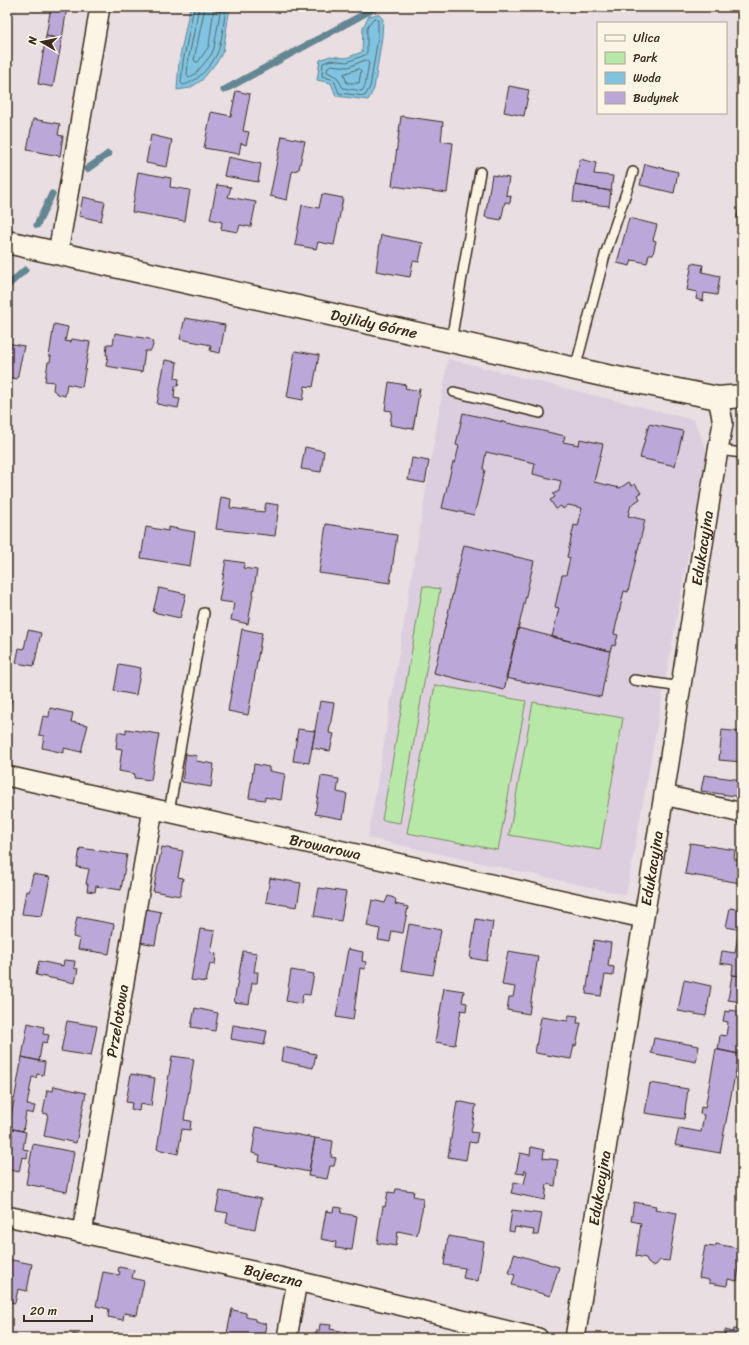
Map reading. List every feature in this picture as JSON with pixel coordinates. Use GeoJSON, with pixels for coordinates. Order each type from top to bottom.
{"type":"FeatureCollection","features":[{"type":"Feature","properties":{"kind":"street"},"geometry":{"type":"LineString","coordinates":[[58,253],[100,7]]}},
{"type":"Feature","properties":{"kind":"street","name":"Dojlidy Górne"},"geometry":{"type":"LineString","coordinates":[[7,242],[575,369],[718,398],[742,396]]}},
{"type":"Feature","properties":{"kind":"street","name":"Edukacyjna"},"geometry":{"type":"LineString","coordinates":[[575,1338],[664,795],[714,473],[719,450],[723,423],[718,398]]}},
{"type":"Feature","properties":{"kind":"street","name":"Browarowa"},"geometry":{"type":"LineString","coordinates":[[7,776],[643,918]]}},
{"type":"Feature","properties":{"kind":"street"},"geometry":{"type":"LineString","coordinates":[[664,795],[742,813]]}},
{"type":"Feature","properties":{"kind":"street","name":"Przelotowa"},"geometry":{"type":"LineString","coordinates":[[82,1233],[161,810]]}},
{"type":"Feature","properties":{"kind":"street","name":"Bajeczna"},"geometry":{"type":"LineString","coordinates":[[7,1216],[297,1281],[538,1338]]}},
{"type":"Feature","properties":{"kind":"street"},"geometry":{"type":"LineString","coordinates":[[287,1338],[297,1281]]}},
{"type":"Feature","properties":{"kind":"lane"},"geometry":{"type":"LineString","coordinates":[[451,341],[480,172]]}},
{"type":"Feature","properties":{"kind":"lane"},"geometry":{"type":"LineString","coordinates":[[575,369],[605,256],[632,172]]}},
{"type":"Feature","properties":{"kind":"lane"},"geometry":{"type":"LineString","coordinates":[[454,392],[540,413]]}},
{"type":"Feature","properties":{"kind":"lane"},"geometry":{"type":"LineString","coordinates":[[719,450],[742,453]]}},
{"type":"Feature","properties":{"kind":"lane"},"geometry":{"type":"LineString","coordinates":[[161,810],[204,613]]}},
{"type":"Feature","properties":{"kind":"lane"},"geometry":{"type":"LineString","coordinates":[[634,680],[681,687]]}},
{"type":"Feature","properties":{"kind":"shaded area"},"geometry":{"type":"Polygon","coordinates":[[[448,359],[694,420],[707,451],[626,895],[368,838],[448,359]]]}},
{"type":"Feature","properties":{"kind":"green space"},"geometry":{"type":"Polygon","coordinates":[[[423,586],[440,589],[400,823],[382,820],[423,586]]]}},
{"type":"Feature","properties":{"kind":"green space"},"geometry":{"type":"Polygon","coordinates":[[[435,685],[526,701],[498,850],[407,833],[435,685]]]}},
{"type":"Feature","properties":{"kind":"green space"},"geometry":{"type":"Polygon","coordinates":[[[533,702],[623,718],[600,850],[509,835],[533,702]]]}},
{"type":"Feature","properties":{"kind":"water"},"geometry":{"type":"Polygon","coordinates":[[[190,7],[230,7],[223,51],[219,59],[202,80],[190,88],[177,90],[179,61],[190,7]]]}},
{"type":"Feature","properties":{"kind":"water"},"geometry":{"type":"Polygon","coordinates":[[[378,14],[383,19],[382,37],[374,89],[368,100],[336,96],[331,83],[317,80],[320,60],[330,56],[346,58],[362,52],[363,27],[369,16],[378,14]]]}},
{"type":"Feature","properties":{"kind":"building"},"geometry":{"type":"Polygon","coordinates":[[[51,7],[67,7],[62,39],[46,36],[51,7]]]}},
{"type":"Feature","properties":{"kind":"building"},"geometry":{"type":"Polygon","coordinates":[[[46,36],[62,39],[53,87],[38,84],[46,36]]]}},
{"type":"Feature","properties":{"kind":"building"},"geometry":{"type":"Polygon","coordinates":[[[509,86],[529,90],[524,116],[504,112],[509,86]]]}},
{"type":"Feature","properties":{"kind":"building"},"geometry":{"type":"Polygon","coordinates":[[[236,91],[250,94],[243,131],[249,132],[246,145],[241,143],[239,154],[204,148],[211,112],[231,116],[236,91]]]}},
{"type":"Feature","properties":{"kind":"building"},"geometry":{"type":"Polygon","coordinates":[[[401,116],[443,122],[441,141],[453,143],[447,193],[392,186],[401,116]]]}},
{"type":"Feature","properties":{"kind":"building"},"geometry":{"type":"Polygon","coordinates":[[[33,119],[60,124],[58,135],[63,136],[60,156],[27,150],[33,119]]]}},
{"type":"Feature","properties":{"kind":"building"},"geometry":{"type":"Polygon","coordinates":[[[151,135],[172,140],[167,167],[146,163],[151,135]]]}},
{"type":"Feature","properties":{"kind":"building"},"geometry":{"type":"Polygon","coordinates":[[[282,136],[305,141],[299,169],[292,172],[287,200],[270,196],[282,136]]]}},
{"type":"Feature","properties":{"kind":"building"},"geometry":{"type":"Polygon","coordinates":[[[228,157],[261,164],[258,182],[224,176],[228,157]]]}},
{"type":"Feature","properties":{"kind":"building"},"geometry":{"type":"Polygon","coordinates":[[[580,159],[596,163],[594,174],[613,176],[611,191],[575,185],[580,159]]]}},
{"type":"Feature","properties":{"kind":"building"},"geometry":{"type":"Polygon","coordinates":[[[645,164],[678,172],[674,193],[640,185],[645,164]]]}},
{"type":"Feature","properties":{"kind":"building"},"geometry":{"type":"Polygon","coordinates":[[[138,172],[171,178],[170,187],[190,190],[185,221],[132,212],[138,172]]]}},
{"type":"Feature","properties":{"kind":"building"},"geometry":{"type":"Polygon","coordinates":[[[492,175],[509,178],[506,195],[511,196],[510,203],[505,202],[501,220],[485,217],[492,175]]]}},
{"type":"Feature","properties":{"kind":"building"},"geometry":{"type":"Polygon","coordinates":[[[742,184],[742,219],[737,218],[742,184]]]}},
{"type":"Feature","properties":{"kind":"building"},"geometry":{"type":"Polygon","coordinates":[[[217,185],[231,187],[228,197],[256,202],[251,227],[240,225],[238,232],[221,229],[222,222],[210,219],[217,185]]]}},
{"type":"Feature","properties":{"kind":"building"},"geometry":{"type":"Polygon","coordinates":[[[575,185],[611,191],[609,206],[573,202],[575,185]]]}},
{"type":"Feature","properties":{"kind":"building"},"geometry":{"type":"Polygon","coordinates":[[[322,194],[343,198],[334,245],[318,242],[316,249],[295,245],[302,205],[319,208],[322,194]]]}},
{"type":"Feature","properties":{"kind":"building"},"geometry":{"type":"Polygon","coordinates":[[[83,197],[105,202],[101,221],[79,216],[83,197]]]}},
{"type":"Feature","properties":{"kind":"building"},"geometry":{"type":"Polygon","coordinates":[[[629,218],[657,225],[653,240],[656,241],[653,254],[649,254],[647,263],[632,260],[630,266],[617,263],[629,218]]]}},
{"type":"Feature","properties":{"kind":"building"},"geometry":{"type":"Polygon","coordinates":[[[381,235],[423,243],[419,262],[413,261],[410,277],[376,271],[381,235]]]}},
{"type":"Feature","properties":{"kind":"building"},"geometry":{"type":"Polygon","coordinates":[[[692,263],[703,265],[702,272],[720,276],[717,295],[704,293],[703,301],[696,299],[697,292],[687,290],[692,263]]]}},
{"type":"Feature","properties":{"kind":"building"},"geometry":{"type":"Polygon","coordinates":[[[185,318],[225,325],[220,353],[210,351],[211,345],[180,339],[185,318]]]}},
{"type":"Feature","properties":{"kind":"building"},"geometry":{"type":"Polygon","coordinates":[[[54,324],[68,327],[65,341],[71,342],[72,339],[90,342],[82,387],[67,384],[65,396],[58,394],[53,390],[54,382],[45,381],[48,362],[50,362],[51,356],[49,356],[54,324]]]}},
{"type":"Feature","properties":{"kind":"building"},"geometry":{"type":"Polygon","coordinates":[[[115,333],[149,339],[152,341],[153,345],[150,351],[145,351],[142,372],[106,366],[108,355],[106,355],[107,344],[113,344],[115,333]]]}},
{"type":"Feature","properties":{"kind":"building"},"geometry":{"type":"Polygon","coordinates":[[[7,343],[24,346],[17,379],[7,377],[7,343]]]}},
{"type":"Feature","properties":{"kind":"building"},"geometry":{"type":"Polygon","coordinates":[[[295,351],[319,355],[313,387],[305,386],[303,400],[287,397],[295,351]]]}},
{"type":"Feature","properties":{"kind":"building"},"geometry":{"type":"Polygon","coordinates":[[[165,360],[177,362],[175,378],[179,379],[178,386],[175,386],[174,398],[180,399],[178,408],[157,404],[165,360]]]}},
{"type":"Feature","properties":{"kind":"building"},"geometry":{"type":"Polygon","coordinates":[[[389,382],[406,385],[405,388],[419,391],[420,388],[413,429],[390,425],[392,411],[385,410],[389,382]]]}},
{"type":"Feature","properties":{"kind":"building"},"geometry":{"type":"Polygon","coordinates":[[[463,413],[565,436],[563,442],[579,445],[580,439],[603,444],[594,482],[620,488],[629,482],[632,486],[635,484],[641,493],[638,495],[640,499],[631,505],[628,516],[645,520],[628,592],[624,591],[614,634],[618,635],[615,646],[612,645],[610,651],[552,637],[559,608],[555,607],[562,575],[566,575],[570,558],[567,557],[574,525],[578,526],[582,508],[568,505],[563,509],[561,506],[556,509],[550,500],[555,497],[553,494],[559,491],[561,481],[533,474],[535,463],[486,452],[483,469],[485,470],[474,515],[442,508],[453,462],[455,463],[459,446],[456,445],[463,413]]]}},
{"type":"Feature","properties":{"kind":"building"},"geometry":{"type":"Polygon","coordinates":[[[649,424],[683,431],[675,466],[640,458],[649,424]]]}},
{"type":"Feature","properties":{"kind":"building"},"geometry":{"type":"Polygon","coordinates":[[[305,447],[324,451],[321,472],[301,469],[305,447]]]}},
{"type":"Feature","properties":{"kind":"building"},"geometry":{"type":"Polygon","coordinates":[[[412,458],[429,461],[425,483],[408,480],[412,458]]]}},
{"type":"Feature","properties":{"kind":"building"},"geometry":{"type":"Polygon","coordinates":[[[221,497],[231,499],[230,508],[264,512],[266,503],[279,505],[275,536],[216,529],[221,497]]]}},
{"type":"Feature","properties":{"kind":"building"},"geometry":{"type":"Polygon","coordinates":[[[326,524],[397,535],[390,583],[319,573],[326,524]]]}},
{"type":"Feature","properties":{"kind":"building"},"geometry":{"type":"Polygon","coordinates":[[[146,527],[168,531],[168,527],[195,532],[190,566],[141,558],[146,527]]]}},
{"type":"Feature","properties":{"kind":"building"},"geometry":{"type":"Polygon","coordinates":[[[464,545],[534,561],[504,690],[434,673],[464,545]]]}},
{"type":"Feature","properties":{"kind":"building"},"geometry":{"type":"Polygon","coordinates":[[[226,560],[245,563],[243,568],[257,570],[248,624],[231,620],[234,603],[219,601],[226,560]]]}},
{"type":"Feature","properties":{"kind":"building"},"geometry":{"type":"Polygon","coordinates":[[[159,588],[186,594],[180,618],[153,612],[159,588]]]}},
{"type":"Feature","properties":{"kind":"building"},"geometry":{"type":"Polygon","coordinates":[[[518,628],[610,651],[601,697],[506,678],[518,628]]]}},
{"type":"Feature","properties":{"kind":"building"},"geometry":{"type":"Polygon","coordinates":[[[242,629],[262,633],[248,715],[228,711],[242,629]]]}},
{"type":"Feature","properties":{"kind":"building"},"geometry":{"type":"Polygon","coordinates":[[[28,630],[41,633],[34,666],[16,663],[19,648],[24,649],[28,630]]]}},
{"type":"Feature","properties":{"kind":"building"},"geometry":{"type":"Polygon","coordinates":[[[119,664],[141,668],[136,695],[114,691],[119,664]]]}},
{"type":"Feature","properties":{"kind":"building"},"geometry":{"type":"Polygon","coordinates":[[[7,693],[12,697],[7,717],[7,693]]]}},
{"type":"Feature","properties":{"kind":"building"},"geometry":{"type":"Polygon","coordinates":[[[320,701],[334,703],[329,733],[334,734],[330,751],[312,748],[320,701]]]}},
{"type":"Feature","properties":{"kind":"building"},"geometry":{"type":"Polygon","coordinates":[[[50,708],[73,713],[71,722],[88,725],[81,752],[64,748],[64,753],[42,748],[44,736],[39,735],[43,716],[49,717],[50,708]]]}},
{"type":"Feature","properties":{"kind":"building"},"geometry":{"type":"Polygon","coordinates":[[[126,729],[159,734],[151,780],[134,778],[135,774],[119,771],[122,749],[116,748],[118,732],[126,734],[126,729]]]}},
{"type":"Feature","properties":{"kind":"building"},"geometry":{"type":"Polygon","coordinates":[[[298,729],[315,731],[309,763],[293,761],[298,729]]]}},
{"type":"Feature","properties":{"kind":"building"},"geometry":{"type":"Polygon","coordinates":[[[722,730],[742,732],[742,762],[719,760],[722,730]]]}},
{"type":"Feature","properties":{"kind":"building"},"geometry":{"type":"Polygon","coordinates":[[[186,754],[197,756],[196,761],[214,764],[211,787],[182,782],[186,754]]]}},
{"type":"Feature","properties":{"kind":"building"},"geometry":{"type":"Polygon","coordinates":[[[254,764],[269,767],[269,771],[285,774],[281,800],[265,797],[265,800],[249,798],[254,764]]]}},
{"type":"Feature","properties":{"kind":"building"},"geometry":{"type":"Polygon","coordinates":[[[704,775],[742,780],[741,797],[701,791],[704,775]]]}},
{"type":"Feature","properties":{"kind":"building"},"geometry":{"type":"Polygon","coordinates":[[[321,776],[339,779],[337,792],[347,794],[343,819],[315,814],[321,776]]]}},
{"type":"Feature","properties":{"kind":"building"},"geometry":{"type":"Polygon","coordinates":[[[690,843],[735,850],[734,859],[742,860],[741,883],[685,874],[690,843]]]}},
{"type":"Feature","properties":{"kind":"building"},"geometry":{"type":"Polygon","coordinates":[[[162,847],[183,851],[178,877],[183,878],[180,896],[153,891],[162,847]]]}},
{"type":"Feature","properties":{"kind":"building"},"geometry":{"type":"Polygon","coordinates":[[[80,848],[127,855],[121,890],[96,886],[95,892],[87,891],[88,884],[86,884],[89,869],[77,867],[80,848]]]}},
{"type":"Feature","properties":{"kind":"building"},"geometry":{"type":"Polygon","coordinates":[[[33,874],[50,877],[42,916],[22,914],[26,891],[29,892],[33,874]]]}},
{"type":"Feature","properties":{"kind":"building"},"geometry":{"type":"Polygon","coordinates":[[[270,878],[301,883],[297,907],[266,902],[270,878]]]}},
{"type":"Feature","properties":{"kind":"building"},"geometry":{"type":"Polygon","coordinates":[[[319,888],[346,892],[341,921],[314,916],[319,888]]]}},
{"type":"Feature","properties":{"kind":"building"},"geometry":{"type":"Polygon","coordinates":[[[388,896],[396,900],[395,904],[408,907],[403,933],[392,931],[390,942],[378,940],[380,929],[367,926],[372,900],[385,903],[388,896]]]}},
{"type":"Feature","properties":{"kind":"building"},"geometry":{"type":"Polygon","coordinates":[[[730,908],[742,910],[742,930],[726,927],[730,908]]]}},
{"type":"Feature","properties":{"kind":"building"},"geometry":{"type":"Polygon","coordinates":[[[145,909],[161,912],[155,945],[140,942],[145,909]]]}},
{"type":"Feature","properties":{"kind":"building"},"geometry":{"type":"Polygon","coordinates":[[[77,917],[114,924],[109,954],[78,949],[80,939],[73,937],[77,917]]]}},
{"type":"Feature","properties":{"kind":"building"},"geometry":{"type":"Polygon","coordinates":[[[476,919],[493,922],[487,961],[470,958],[476,919]]]}},
{"type":"Feature","properties":{"kind":"building"},"geometry":{"type":"Polygon","coordinates":[[[409,924],[441,930],[433,975],[401,970],[409,924]]]}},
{"type":"Feature","properties":{"kind":"building"},"geometry":{"type":"Polygon","coordinates":[[[200,929],[215,931],[211,953],[216,954],[215,965],[210,964],[206,982],[191,980],[200,929]]]}},
{"type":"Feature","properties":{"kind":"building"},"geometry":{"type":"Polygon","coordinates":[[[739,929],[742,930],[742,976],[732,975],[733,965],[720,963],[722,951],[735,953],[739,929]]]}},
{"type":"Feature","properties":{"kind":"building"},"geometry":{"type":"Polygon","coordinates":[[[594,940],[611,943],[608,966],[614,967],[613,976],[605,975],[601,996],[586,994],[594,940]]]}},
{"type":"Feature","properties":{"kind":"building"},"geometry":{"type":"Polygon","coordinates":[[[348,949],[363,952],[362,961],[366,962],[365,969],[360,968],[353,1020],[336,1017],[348,949]]]}},
{"type":"Feature","properties":{"kind":"building"},"geometry":{"type":"Polygon","coordinates":[[[243,951],[257,953],[254,972],[258,972],[257,983],[252,983],[249,1004],[234,1002],[243,951]]]}},
{"type":"Feature","properties":{"kind":"building"},"geometry":{"type":"Polygon","coordinates":[[[508,951],[538,956],[529,1014],[507,1010],[509,997],[513,997],[515,987],[502,985],[508,951]]]}},
{"type":"Feature","properties":{"kind":"building"},"geometry":{"type":"Polygon","coordinates":[[[64,960],[75,961],[74,968],[78,969],[75,983],[36,975],[39,961],[63,966],[64,960]]]}},
{"type":"Feature","properties":{"kind":"building"},"geometry":{"type":"Polygon","coordinates":[[[291,970],[314,974],[310,995],[303,994],[301,1004],[286,1001],[291,970]]]}},
{"type":"Feature","properties":{"kind":"building"},"geometry":{"type":"Polygon","coordinates":[[[732,975],[742,976],[742,1002],[728,1000],[732,975]]]}},
{"type":"Feature","properties":{"kind":"building"},"geometry":{"type":"Polygon","coordinates":[[[684,980],[711,986],[706,1016],[678,1011],[684,980]]]}},
{"type":"Feature","properties":{"kind":"building"},"geometry":{"type":"Polygon","coordinates":[[[444,988],[464,991],[462,1002],[467,1003],[466,1011],[461,1010],[455,1045],[435,1042],[444,988]]]}},
{"type":"Feature","properties":{"kind":"building"},"geometry":{"type":"Polygon","coordinates":[[[195,1008],[218,1013],[215,1031],[191,1027],[195,1008]]]}},
{"type":"Feature","properties":{"kind":"building"},"geometry":{"type":"Polygon","coordinates":[[[730,1010],[742,1012],[742,1034],[739,1054],[718,1050],[720,1035],[726,1036],[728,1022],[723,1021],[725,1011],[730,1012],[730,1010]]]}},
{"type":"Feature","properties":{"kind":"building"},"geometry":{"type":"Polygon","coordinates":[[[569,1015],[578,1016],[577,1023],[581,1023],[576,1046],[574,1045],[571,1059],[535,1053],[541,1017],[568,1021],[569,1015]]]}},
{"type":"Feature","properties":{"kind":"building"},"geometry":{"type":"Polygon","coordinates":[[[67,1021],[97,1026],[91,1056],[61,1051],[67,1021]]]}},
{"type":"Feature","properties":{"kind":"building"},"geometry":{"type":"Polygon","coordinates":[[[28,1023],[44,1027],[43,1034],[49,1035],[47,1043],[42,1042],[39,1061],[22,1057],[28,1023]]]}},
{"type":"Feature","properties":{"kind":"building"},"geometry":{"type":"Polygon","coordinates":[[[233,1025],[267,1031],[264,1045],[231,1039],[233,1025]]]}},
{"type":"Feature","properties":{"kind":"building"},"geometry":{"type":"Polygon","coordinates":[[[654,1038],[699,1046],[696,1062],[651,1053],[654,1038]]]}},
{"type":"Feature","properties":{"kind":"building"},"geometry":{"type":"Polygon","coordinates":[[[283,1047],[316,1054],[313,1068],[281,1061],[283,1047]]]}},
{"type":"Feature","properties":{"kind":"building"},"geometry":{"type":"Polygon","coordinates":[[[716,1049],[739,1054],[720,1153],[675,1145],[679,1128],[701,1132],[704,1115],[700,1114],[701,1107],[705,1108],[716,1049]]]}},
{"type":"Feature","properties":{"kind":"building"},"geometry":{"type":"Polygon","coordinates":[[[172,1056],[194,1059],[184,1120],[191,1121],[190,1130],[182,1129],[178,1154],[157,1149],[172,1056]]]}},
{"type":"Feature","properties":{"kind":"building"},"geometry":{"type":"Polygon","coordinates":[[[22,1057],[45,1062],[43,1075],[37,1074],[36,1078],[32,1077],[27,1105],[35,1106],[33,1114],[26,1112],[23,1131],[9,1128],[22,1057]]]}},
{"type":"Feature","properties":{"kind":"building"},"geometry":{"type":"Polygon","coordinates":[[[131,1074],[155,1078],[151,1106],[140,1104],[139,1111],[131,1109],[132,1103],[126,1102],[131,1074]]]}},
{"type":"Feature","properties":{"kind":"building"},"geometry":{"type":"Polygon","coordinates":[[[650,1083],[688,1089],[684,1119],[645,1113],[650,1083]]]}},
{"type":"Feature","properties":{"kind":"building"},"geometry":{"type":"Polygon","coordinates":[[[54,1086],[86,1093],[76,1143],[44,1136],[48,1114],[43,1113],[47,1090],[53,1091],[54,1086]]]}},
{"type":"Feature","properties":{"kind":"building"},"geometry":{"type":"Polygon","coordinates":[[[457,1101],[476,1105],[471,1132],[478,1133],[476,1143],[469,1142],[466,1160],[448,1157],[457,1101]]]}},
{"type":"Feature","properties":{"kind":"building"},"geometry":{"type":"Polygon","coordinates":[[[256,1127],[315,1138],[309,1172],[259,1162],[260,1155],[252,1153],[256,1127]]]}},
{"type":"Feature","properties":{"kind":"building"},"geometry":{"type":"Polygon","coordinates":[[[9,1128],[26,1132],[23,1149],[28,1150],[27,1158],[22,1157],[19,1172],[7,1169],[7,1142],[9,1128]]]}},
{"type":"Feature","properties":{"kind":"building"},"geometry":{"type":"Polygon","coordinates":[[[315,1138],[333,1141],[331,1157],[336,1158],[334,1166],[330,1166],[327,1179],[308,1176],[315,1138]]]}},
{"type":"Feature","properties":{"kind":"building"},"geometry":{"type":"Polygon","coordinates":[[[33,1144],[74,1152],[67,1192],[26,1184],[33,1144]]]}},
{"type":"Feature","properties":{"kind":"building"},"geometry":{"type":"Polygon","coordinates":[[[531,1147],[544,1150],[543,1158],[558,1160],[555,1186],[547,1184],[545,1200],[511,1193],[514,1182],[524,1184],[527,1171],[525,1170],[524,1174],[516,1173],[520,1153],[530,1155],[531,1147]]]}},
{"type":"Feature","properties":{"kind":"building"},"geometry":{"type":"Polygon","coordinates":[[[396,1189],[414,1191],[413,1196],[423,1198],[422,1212],[417,1235],[398,1231],[396,1246],[377,1243],[383,1206],[385,1207],[388,1192],[395,1193],[396,1189]]]}},
{"type":"Feature","properties":{"kind":"building"},"geometry":{"type":"Polygon","coordinates":[[[220,1191],[261,1199],[255,1229],[226,1223],[228,1213],[216,1211],[220,1191]]]}},
{"type":"Feature","properties":{"kind":"building"},"geometry":{"type":"Polygon","coordinates":[[[634,1202],[656,1206],[655,1209],[677,1213],[669,1261],[660,1260],[656,1265],[652,1266],[648,1263],[646,1258],[636,1256],[641,1223],[631,1221],[634,1202]]]}},
{"type":"Feature","properties":{"kind":"building"},"geometry":{"type":"Polygon","coordinates":[[[334,1207],[342,1208],[341,1213],[357,1216],[352,1250],[335,1248],[336,1242],[321,1239],[326,1211],[333,1212],[334,1207]]]}},
{"type":"Feature","properties":{"kind":"building"},"geometry":{"type":"Polygon","coordinates":[[[512,1210],[542,1214],[538,1235],[533,1235],[534,1230],[515,1227],[514,1232],[509,1231],[512,1210]]]}},
{"type":"Feature","properties":{"kind":"building"},"geometry":{"type":"Polygon","coordinates":[[[448,1236],[484,1242],[478,1281],[463,1278],[465,1268],[444,1265],[448,1236]]]}},
{"type":"Feature","properties":{"kind":"building"},"geometry":{"type":"Polygon","coordinates":[[[716,1244],[742,1249],[737,1281],[728,1279],[727,1286],[709,1283],[709,1280],[699,1278],[705,1246],[715,1247],[716,1244]]]}},
{"type":"Feature","properties":{"kind":"building"},"geometry":{"type":"Polygon","coordinates":[[[514,1254],[559,1267],[550,1296],[512,1285],[515,1275],[509,1273],[514,1254]]]}},
{"type":"Feature","properties":{"kind":"building"},"geometry":{"type":"Polygon","coordinates":[[[7,1259],[32,1264],[27,1291],[18,1289],[15,1303],[7,1301],[7,1259]]]}},
{"type":"Feature","properties":{"kind":"building"},"geometry":{"type":"Polygon","coordinates":[[[119,1267],[134,1270],[132,1278],[144,1281],[137,1315],[124,1313],[123,1320],[108,1317],[109,1309],[96,1306],[103,1272],[119,1275],[119,1267]]]}},
{"type":"Feature","properties":{"kind":"building"},"geometry":{"type":"Polygon","coordinates":[[[232,1309],[246,1313],[246,1317],[266,1324],[264,1338],[226,1338],[232,1309]]]}},
{"type":"Feature","properties":{"kind":"building"},"geometry":{"type":"Polygon","coordinates":[[[320,1324],[331,1325],[330,1329],[346,1332],[345,1338],[315,1338],[316,1331],[319,1331],[320,1324]]]}},
{"type":"Feature","properties":{"kind":"building"},"geometry":{"type":"Polygon","coordinates":[[[734,1329],[742,1330],[742,1338],[724,1338],[725,1330],[733,1332],[734,1329]]]}},
{"type":"Feature","properties":{"kind":"building"},"geometry":{"type":"Polygon","coordinates":[[[73,1334],[92,1338],[72,1338],[73,1334]]]}},
{"type":"Feature","properties":{"kind":"waterway"},"geometry":{"type":"LineString","coordinates":[[224,90],[377,7]]}},
{"type":"Feature","properties":{"kind":"waterway"},"geometry":{"type":"LineString","coordinates":[[87,169],[108,154]]}},
{"type":"Feature","properties":{"kind":"waterway"},"geometry":{"type":"LineString","coordinates":[[37,225],[52,194]]}},
{"type":"Feature","properties":{"kind":"waterway"},"geometry":{"type":"LineString","coordinates":[[7,286],[25,270]]}}]}
